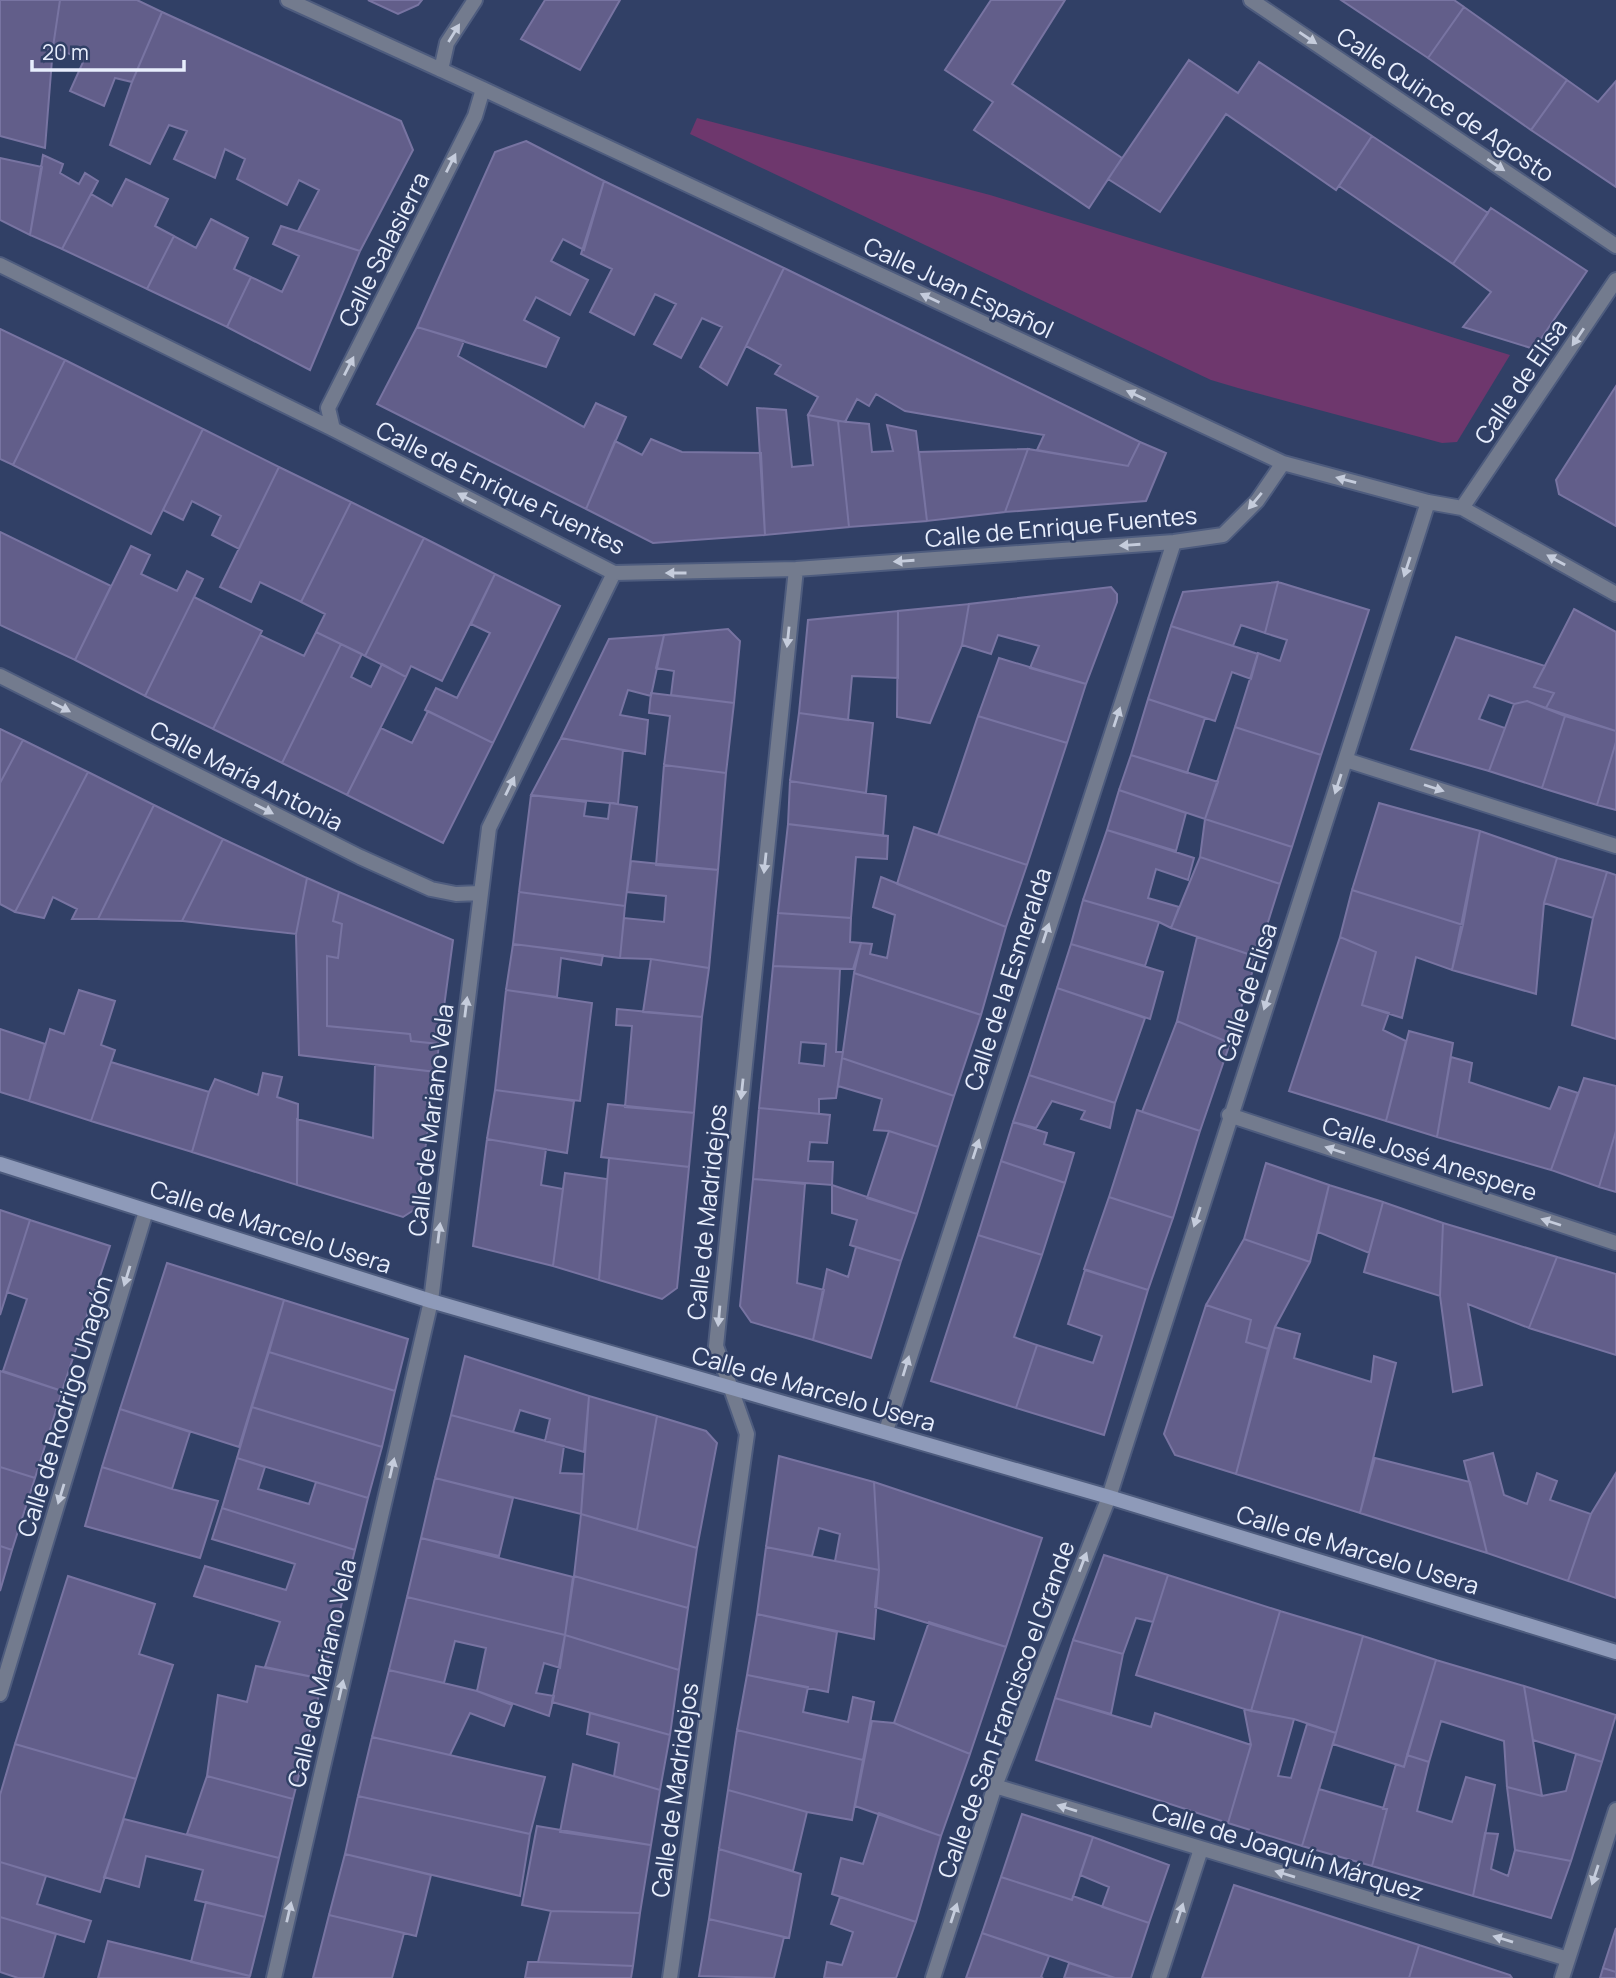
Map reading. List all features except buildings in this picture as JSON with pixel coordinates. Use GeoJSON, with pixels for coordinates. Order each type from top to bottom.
{"type":"FeatureCollection","features":[{"type":"Feature","properties":{"kind":"main road","name":"Calle de Marcelo Usera"},"geometry":{"type":"LineString","coordinates":[[0,1164],[431,1301],[886,1431],[1616,1651]]}},
{"type":"Feature","properties":{"kind":"street","name":"Calle Juan Español"},"geometry":{"type":"LineString","coordinates":[[288,0],[1283,464],[1428,502],[1462,508],[1616,594]]}},
{"type":"Feature","properties":{"kind":"street"},"geometry":{"type":"LineString","coordinates":[[441,70],[447,43],[475,0]]}},
{"type":"Feature","properties":{"kind":"street","name":"Calle Quince de Agosto"},"geometry":{"type":"LineString","coordinates":[[1251,0],[1616,246]]}},
{"type":"Feature","properties":{"kind":"street","name":"Calle Salasierra"},"geometry":{"type":"LineString","coordinates":[[333,429],[328,408],[475,116],[483,89]]}},
{"type":"Feature","properties":{"kind":"street","name":"Calle de Enrique Fuentes"},"geometry":{"type":"LineString","coordinates":[[0,265],[333,429],[614,573],[796,569],[1223,535],[1256,501],[1283,464]]}},
{"type":"Feature","properties":{"kind":"street","name":"Calle de Elisa"},"geometry":{"type":"LineString","coordinates":[[1462,508],[1616,280]]}},
{"type":"Feature","properties":{"kind":"street","name":"Calle de Elisa"},"geometry":{"type":"LineString","coordinates":[[1109,1497],[1428,502]]}},
{"type":"Feature","properties":{"kind":"street","name":"Calle de la Esmeralda"},"geometry":{"type":"LineString","coordinates":[[886,1431],[1174,541]]}},
{"type":"Feature","properties":{"kind":"street","name":"Calle de Madridejos"},"geometry":{"type":"LineString","coordinates":[[670,1978],[747,1434],[716,1346],[796,569]]}},
{"type":"Feature","properties":{"kind":"street","name":"Calle de Mariano Vela"},"geometry":{"type":"LineString","coordinates":[[274,1978],[431,1301],[489,828],[614,573]]}},
{"type":"Feature","properties":{"kind":"street","name":"Calle María Antonia"},"geometry":{"type":"LineString","coordinates":[[0,676],[431,890],[456,894],[480,893]]}},
{"type":"Feature","properties":{"kind":"street"},"geometry":{"type":"LineString","coordinates":[[1346,760],[1616,846]]}},
{"type":"Feature","properties":{"kind":"street","name":"Calle José Anespere"},"geometry":{"type":"LineString","coordinates":[[1230,1115],[1616,1243]]}},
{"type":"Feature","properties":{"kind":"street","name":"Calle de Rodrigo Uhagón"},"geometry":{"type":"LineString","coordinates":[[0,1694],[146,1211]]}},
{"type":"Feature","properties":{"kind":"street","name":"Calle de San Francisco el Grande"},"geometry":{"type":"LineString","coordinates":[[933,1978],[995,1786],[1109,1497]]}},
{"type":"Feature","properties":{"kind":"street","name":"Calle de Joaquín Márquez"},"geometry":{"type":"LineString","coordinates":[[995,1786],[1568,1959]]}},
{"type":"Feature","properties":{"kind":"street"},"geometry":{"type":"LineString","coordinates":[[1562,1978],[1616,1810]]}},
{"type":"Feature","properties":{"kind":"street"},"geometry":{"type":"LineString","coordinates":[[1159,1978],[1200,1849]]}},
{"type":"Feature","properties":{"kind":"shaded area"},"geometry":{"type":"Polygon","coordinates":[[[697,118],[990,195],[1510,355],[1457,442],[1442,443],[1238,388],[1211,380],[690,134],[697,118]]]}}]}
